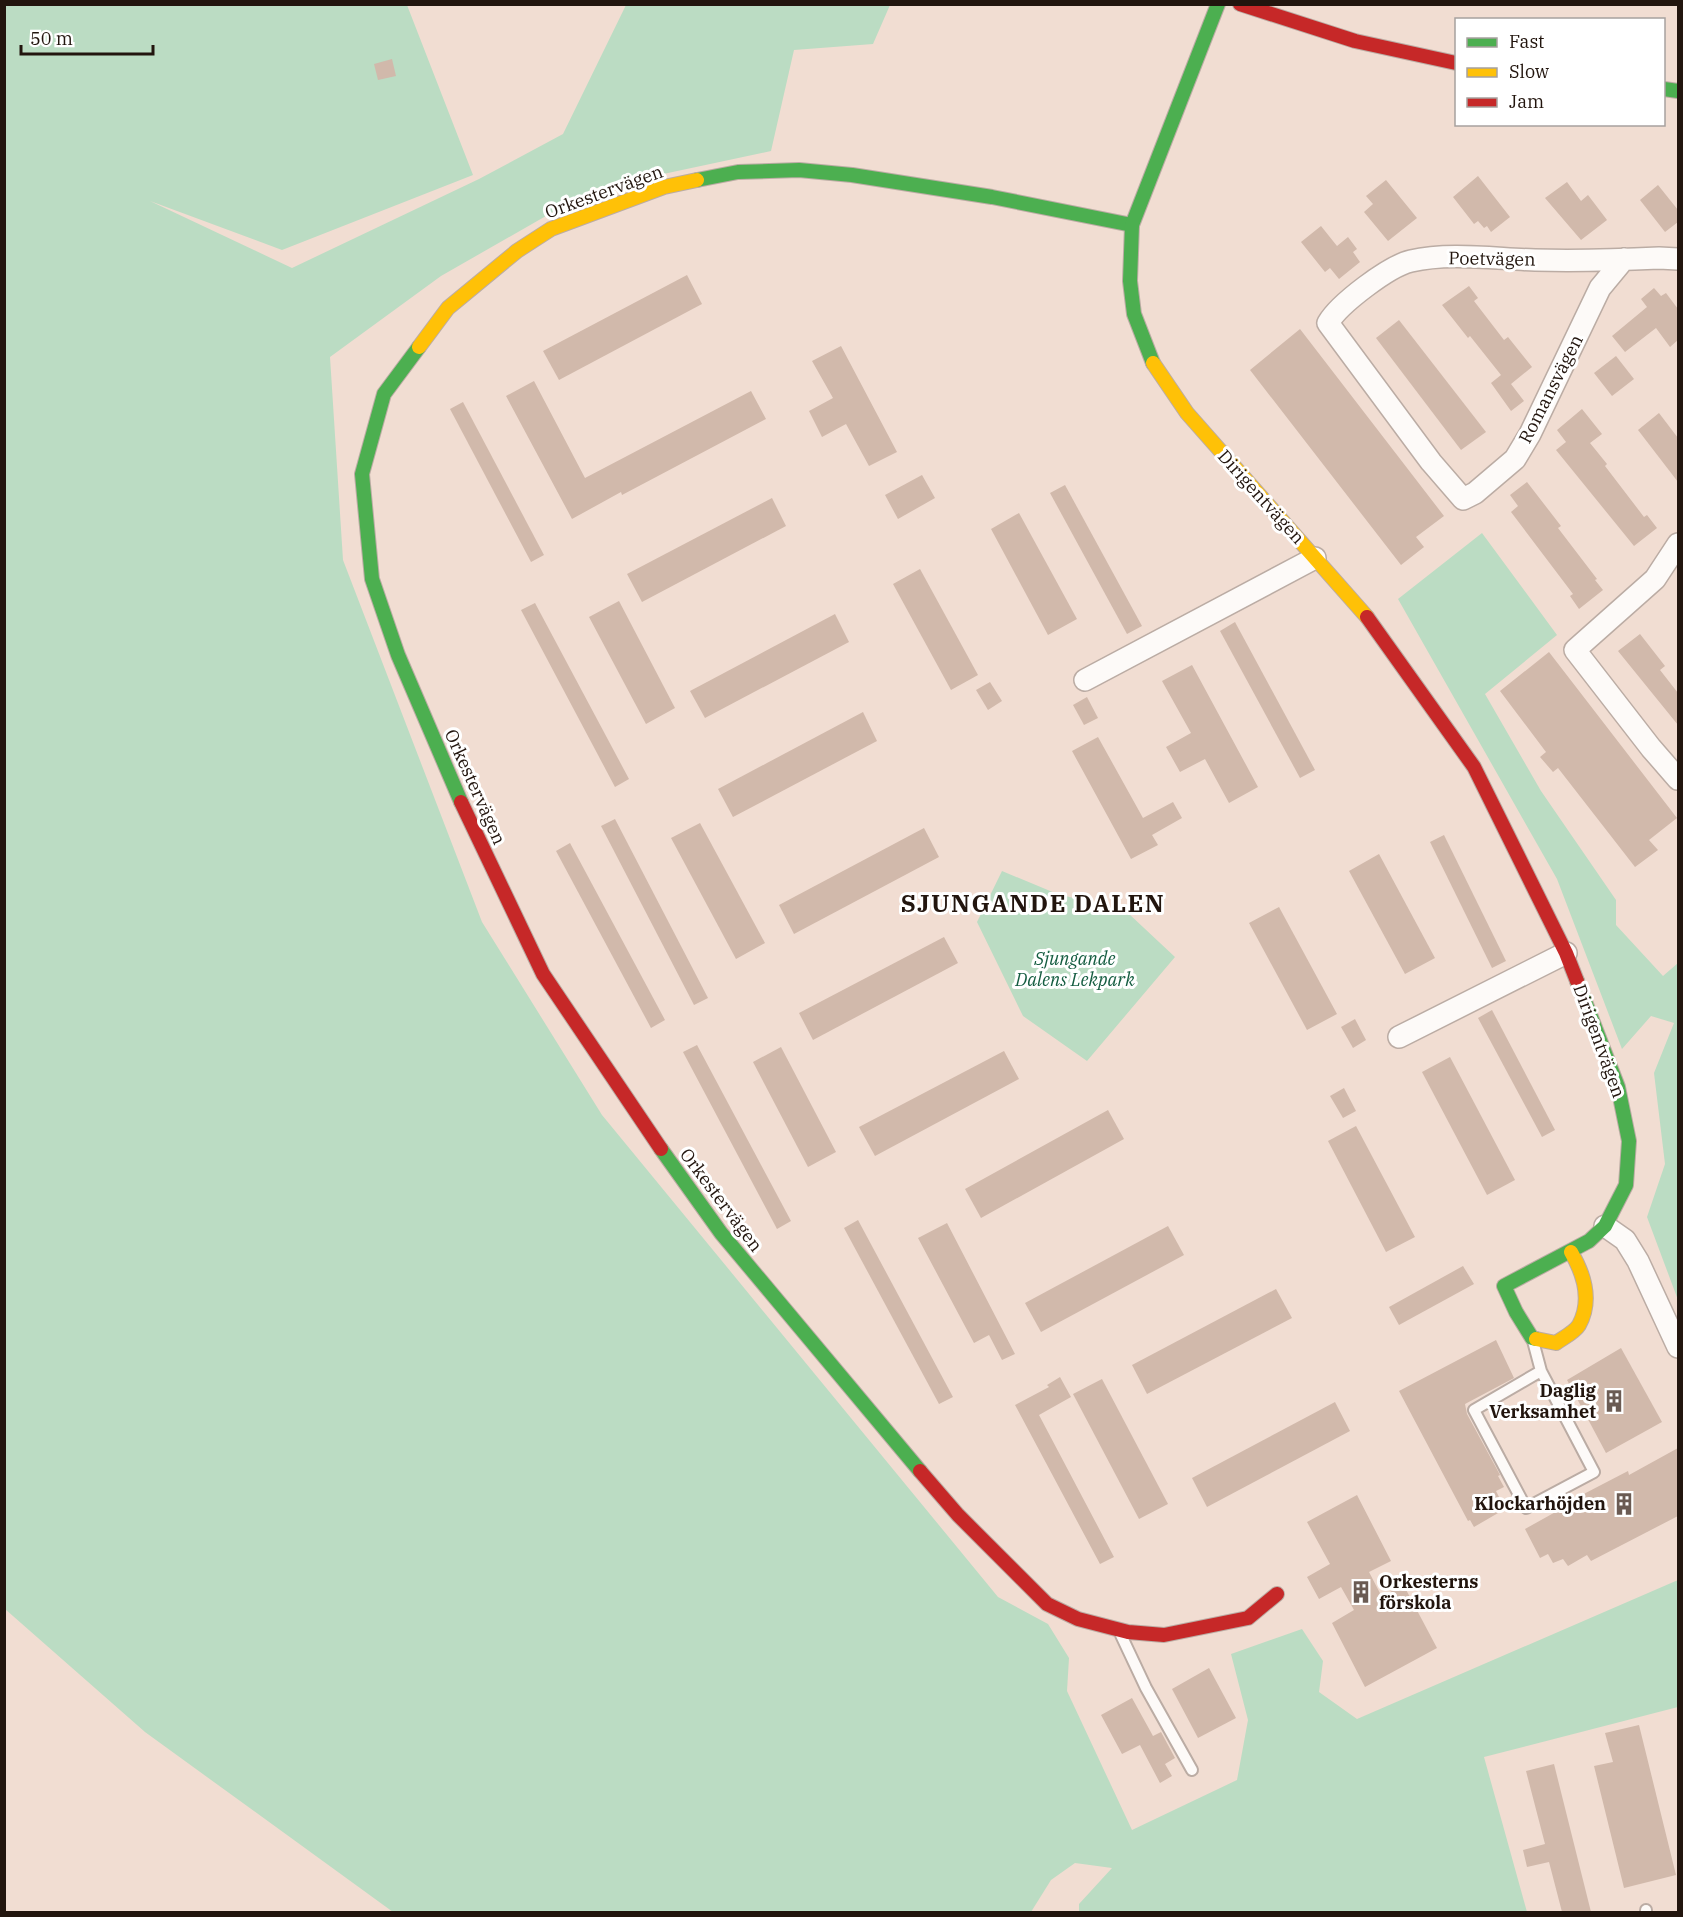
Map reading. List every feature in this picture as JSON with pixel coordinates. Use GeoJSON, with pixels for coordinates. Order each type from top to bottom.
{"type":"FeatureCollection","features":[{"type":"Feature","properties":{"kind":"street","name":"Dirigentvägen"},"geometry":{"type":"LineString","coordinates":[[1218,4],[1132,225],[1130,281],[1134,314],[1150,358],[1187,414],[1376,627],[1474,767],[1566,952],[1618,1087],[1629,1141],[1626,1185],[1605,1226],[1589,1241],[1504,1286],[1532,1338]]}},
{"type":"Feature","properties":{"kind":"street"},"geometry":{"type":"LineString","coordinates":[[1240,4],[1354,41],[1455,63]]}},
{"type":"Feature","properties":{"kind":"street","name":"Orkestervägen"},"geometry":{"type":"LineString","coordinates":[[1132,225],[992,197],[852,175],[800,170],[738,172],[664,187],[551,229],[517,251],[448,308],[384,394],[362,474],[372,579],[398,655],[434,742],[481,847],[543,974],[630,1107],[721,1233],[958,1515],[1047,1604],[1078,1619],[1128,1632],[1164,1635],[1248,1618],[1277,1594]]}},
{"type":"Feature","properties":{"kind":"street","name":"Poetvägen"},"geometry":{"type":"LineString","coordinates":[[1328,323],[1334,313],[1347,302],[1388,272],[1410,261],[1442,258],[1678,260]]}},
{"type":"Feature","properties":{"kind":"street","name":"Romansvägen"},"geometry":{"type":"LineString","coordinates":[[1328,323],[1431,462],[1463,499],[1476,493],[1515,459],[1530,434],[1599,288],[1624,259]]}},
{"type":"Feature","properties":{"kind":"street"},"geometry":{"type":"LineString","coordinates":[[1678,544],[1655,579],[1575,650],[1678,780]]}},
{"type":"Feature","properties":{"kind":"street"},"geometry":{"type":"LineString","coordinates":[[1085,680],[1315,558]]}},
{"type":"Feature","properties":{"kind":"street"},"geometry":{"type":"LineString","coordinates":[[1399,1037],[1566,952]]}},
{"type":"Feature","properties":{"kind":"street"},"geometry":{"type":"LineString","coordinates":[[1605,1226],[1625,1240],[1638,1262],[1678,1347]]}},
{"type":"Feature","properties":{"kind":"street"},"geometry":{"type":"LineString","coordinates":[[1532,1338],[1556,1343],[1578,1327],[1587,1301],[1581,1269],[1571,1252]]}},
{"type":"Feature","properties":{"kind":"lane"},"geometry":{"type":"LineString","coordinates":[[1532,1338],[1541,1371],[1594,1472],[1526,1508],[1474,1410],[1541,1371]]}},
{"type":"Feature","properties":{"kind":"lane"},"geometry":{"type":"LineString","coordinates":[[1118,1629],[1146,1688],[1192,1770]]}},
{"type":"Feature","properties":{"kind":"green space"},"geometry":{"type":"Polygon","coordinates":[[[5,5],[407,5],[473,175],[282,250],[150,201],[292,268],[479,179],[563,134],[626,5],[890,5],[873,44],[794,50],[771,151],[593,189],[441,276],[330,357],[343,560],[482,922],[602,1115],[998,1597],[1048,1624],[1069,1658],[1067,1691],[1132,1830],[1237,1780],[1248,1720],[1231,1654],[1302,1629],[1323,1661],[1319,1692],[1357,1719],[1678,1580],[1678,1707],[1484,1757],[1527,1912],[1079,1912],[1079,1904],[1112,1868],[1075,1863],[1051,1880],[1031,1912],[393,1912],[145,1732],[5,1609],[5,5]]]}},
{"type":"Feature","properties":{"kind":"green space"},"geometry":{"type":"Polygon","coordinates":[[[1482,533],[1557,635],[1485,694],[1541,791],[1616,900],[1616,925],[1663,976],[1678,963],[1678,1300],[1647,1217],[1665,1164],[1654,1073],[1674,1023],[1651,1016],[1622,1049],[1557,879],[1398,599],[1482,533]]]}},
{"type":"Feature","properties":{"kind":"green space","name":"Sjungande Dalens Lekpark"},"geometry":{"type":"Polygon","coordinates":[[[1002,871],[1055,893],[1128,913],[1175,957],[1087,1061],[1023,1016],[977,922],[1002,871]]]}},
{"type":"Feature","properties":{"kind":"building"},"geometry":{"type":"Polygon","coordinates":[[[392,59],[396,76],[378,80],[374,64],[392,59]]]}},
{"type":"Feature","properties":{"kind":"building"},"geometry":{"type":"Polygon","coordinates":[[[1478,176],[1510,217],[1491,232],[1487,226],[1484,228],[1478,221],[1474,224],[1453,197],[1478,176]]]}},
{"type":"Feature","properties":{"kind":"building"},"geometry":{"type":"Polygon","coordinates":[[[1386,180],[1417,218],[1388,241],[1364,212],[1373,204],[1366,196],[1386,180]]]}},
{"type":"Feature","properties":{"kind":"building"},"geometry":{"type":"Polygon","coordinates":[[[1567,182],[1581,201],[1588,195],[1607,220],[1581,240],[1545,198],[1567,182]]]}},
{"type":"Feature","properties":{"kind":"building"},"geometry":{"type":"Polygon","coordinates":[[[1658,185],[1678,210],[1678,222],[1665,232],[1640,200],[1658,185]]]}},
{"type":"Feature","properties":{"kind":"building"},"geometry":{"type":"Polygon","coordinates":[[[1321,226],[1337,246],[1348,237],[1357,249],[1353,252],[1360,262],[1339,279],[1330,268],[1325,272],[1301,242],[1321,226]]]}},
{"type":"Feature","properties":{"kind":"building"},"geometry":{"type":"Polygon","coordinates":[[[687,275],[702,304],[559,380],[543,351],[687,275]]]}},
{"type":"Feature","properties":{"kind":"building"},"geometry":{"type":"Polygon","coordinates":[[[1469,286],[1478,298],[1474,301],[1504,340],[1508,337],[1532,367],[1511,384],[1524,401],[1511,411],[1491,383],[1501,375],[1442,305],[1469,286]]]}},
{"type":"Feature","properties":{"kind":"building"},"geometry":{"type":"Polygon","coordinates":[[[1654,288],[1661,296],[1666,293],[1678,309],[1678,340],[1670,347],[1656,328],[1625,352],[1612,336],[1647,307],[1641,299],[1654,288]]]}},
{"type":"Feature","properties":{"kind":"building"},"geometry":{"type":"Polygon","coordinates":[[[1399,320],[1486,432],[1461,450],[1376,338],[1399,320]]]}},
{"type":"Feature","properties":{"kind":"building"},"geometry":{"type":"Polygon","coordinates":[[[1300,329],[1444,516],[1416,537],[1424,547],[1401,565],[1250,370],[1300,329]]]}},
{"type":"Feature","properties":{"kind":"building"},"geometry":{"type":"Polygon","coordinates":[[[841,346],[897,452],[869,466],[846,424],[822,437],[809,411],[833,398],[812,361],[841,346]]]}},
{"type":"Feature","properties":{"kind":"building"},"geometry":{"type":"Polygon","coordinates":[[[1616,356],[1634,379],[1612,396],[1594,373],[1616,356]]]}},
{"type":"Feature","properties":{"kind":"building"},"geometry":{"type":"Polygon","coordinates":[[[534,381],[585,478],[751,391],[766,419],[572,519],[506,396],[534,381]]]}},
{"type":"Feature","properties":{"kind":"building"},"geometry":{"type":"Polygon","coordinates":[[[463,402],[544,555],[531,562],[450,409],[463,402]]]}},
{"type":"Feature","properties":{"kind":"building"},"geometry":{"type":"Polygon","coordinates":[[[1582,409],[1602,434],[1590,443],[1644,517],[1647,515],[1657,528],[1634,546],[1556,450],[1566,442],[1557,430],[1582,409]]]}},
{"type":"Feature","properties":{"kind":"building"},"geometry":{"type":"Polygon","coordinates":[[[1659,413],[1678,438],[1678,482],[1638,430],[1659,413]]]}},
{"type":"Feature","properties":{"kind":"building"},"geometry":{"type":"Polygon","coordinates":[[[922,475],[935,498],[898,519],[885,495],[922,475]]]}},
{"type":"Feature","properties":{"kind":"building"},"geometry":{"type":"Polygon","coordinates":[[[1527,482],[1561,526],[1558,528],[1603,590],[1579,609],[1570,596],[1573,594],[1511,512],[1518,506],[1510,495],[1527,482]]]}},
{"type":"Feature","properties":{"kind":"building"},"geometry":{"type":"Polygon","coordinates":[[[1065,485],[1142,626],[1127,634],[1050,493],[1065,485]]]}},
{"type":"Feature","properties":{"kind":"building"},"geometry":{"type":"Polygon","coordinates":[[[772,498],[786,526],[642,602],[627,574],[772,498]]]}},
{"type":"Feature","properties":{"kind":"building"},"geometry":{"type":"Polygon","coordinates":[[[1019,513],[1077,619],[1048,635],[991,529],[1019,513]]]}},
{"type":"Feature","properties":{"kind":"building"},"geometry":{"type":"Polygon","coordinates":[[[920,569],[978,675],[951,690],[893,584],[920,569]]]}},
{"type":"Feature","properties":{"kind":"building"},"geometry":{"type":"Polygon","coordinates":[[[619,601],[675,708],[646,724],[589,617],[619,601]]]}},
{"type":"Feature","properties":{"kind":"building"},"geometry":{"type":"Polygon","coordinates":[[[535,603],[629,779],[615,787],[521,610],[535,603]]]}},
{"type":"Feature","properties":{"kind":"building"},"geometry":{"type":"Polygon","coordinates":[[[835,614],[849,642],[705,718],[690,691],[835,614]]]}},
{"type":"Feature","properties":{"kind":"building"},"geometry":{"type":"Polygon","coordinates":[[[1235,622],[1315,770],[1300,778],[1220,631],[1235,622]]]}},
{"type":"Feature","properties":{"kind":"building"},"geometry":{"type":"Polygon","coordinates":[[[1640,634],[1665,666],[1660,670],[1678,693],[1678,725],[1618,651],[1640,634]]]}},
{"type":"Feature","properties":{"kind":"building"},"geometry":{"type":"Polygon","coordinates":[[[1549,652],[1677,818],[1649,840],[1658,850],[1635,867],[1558,768],[1553,772],[1540,757],[1546,752],[1500,691],[1549,652]]]}},
{"type":"Feature","properties":{"kind":"building"},"geometry":{"type":"Polygon","coordinates":[[[1192,665],[1258,787],[1229,803],[1205,759],[1180,772],[1166,747],[1191,733],[1162,681],[1192,665]]]}},
{"type":"Feature","properties":{"kind":"building"},"geometry":{"type":"Polygon","coordinates":[[[990,682],[1002,701],[988,710],[976,690],[990,682]]]}},
{"type":"Feature","properties":{"kind":"building"},"geometry":{"type":"Polygon","coordinates":[[[1087,697],[1098,718],[1084,725],[1073,705],[1087,697]]]}},
{"type":"Feature","properties":{"kind":"building"},"geometry":{"type":"Polygon","coordinates":[[[863,712],[877,741],[733,817],[718,789],[863,712]]]}},
{"type":"Feature","properties":{"kind":"building"},"geometry":{"type":"Polygon","coordinates":[[[1098,737],[1143,818],[1173,802],[1182,818],[1152,835],[1158,845],[1131,859],[1072,751],[1098,737]]]}},
{"type":"Feature","properties":{"kind":"building"},"geometry":{"type":"Polygon","coordinates":[[[615,819],[708,998],[694,1005],[601,826],[615,819]]]}},
{"type":"Feature","properties":{"kind":"building"},"geometry":{"type":"Polygon","coordinates":[[[700,823],[765,943],[736,959],[671,838],[700,823]]]}},
{"type":"Feature","properties":{"kind":"building"},"geometry":{"type":"Polygon","coordinates":[[[924,828],[939,857],[794,934],[779,905],[924,828]]]}},
{"type":"Feature","properties":{"kind":"building"},"geometry":{"type":"Polygon","coordinates":[[[1444,835],[1506,961],[1492,968],[1430,842],[1444,835]]]}},
{"type":"Feature","properties":{"kind":"building"},"geometry":{"type":"Polygon","coordinates":[[[570,843],[665,1020],[651,1028],[556,851],[570,843]]]}},
{"type":"Feature","properties":{"kind":"building"},"geometry":{"type":"Polygon","coordinates":[[[1379,854],[1435,958],[1405,974],[1349,871],[1379,854]]]}},
{"type":"Feature","properties":{"kind":"building"},"geometry":{"type":"Polygon","coordinates":[[[1279,907],[1337,1014],[1307,1030],[1249,923],[1279,907]]]}},
{"type":"Feature","properties":{"kind":"building"},"geometry":{"type":"Polygon","coordinates":[[[944,937],[958,963],[813,1040],[799,1013],[944,937]]]}},
{"type":"Feature","properties":{"kind":"building"},"geometry":{"type":"Polygon","coordinates":[[[1492,1010],[1555,1130],[1542,1137],[1478,1018],[1492,1010]]]}},
{"type":"Feature","properties":{"kind":"building"},"geometry":{"type":"Polygon","coordinates":[[[1355,1019],[1366,1040],[1353,1048],[1341,1027],[1355,1019]]]}},
{"type":"Feature","properties":{"kind":"building"},"geometry":{"type":"Polygon","coordinates":[[[697,1045],[791,1221],[777,1229],[683,1052],[697,1045]]]}},
{"type":"Feature","properties":{"kind":"building"},"geometry":{"type":"Polygon","coordinates":[[[781,1047],[836,1152],[808,1167],[753,1062],[781,1047]]]}},
{"type":"Feature","properties":{"kind":"building"},"geometry":{"type":"Polygon","coordinates":[[[1004,1051],[1019,1079],[875,1156],[859,1127],[1004,1051]]]}},
{"type":"Feature","properties":{"kind":"building"},"geometry":{"type":"Polygon","coordinates":[[[1450,1057],[1515,1180],[1487,1195],[1422,1072],[1450,1057]]]}},
{"type":"Feature","properties":{"kind":"building"},"geometry":{"type":"Polygon","coordinates":[[[1344,1088],[1356,1111],[1343,1118],[1330,1096],[1344,1088]]]}},
{"type":"Feature","properties":{"kind":"building"},"geometry":{"type":"Polygon","coordinates":[[[1108,1110],[1124,1139],[981,1218],[965,1189],[1108,1110]]]}},
{"type":"Feature","properties":{"kind":"building"},"geometry":{"type":"Polygon","coordinates":[[[1356,1126],[1415,1237],[1386,1252],[1328,1141],[1356,1126]]]}},
{"type":"Feature","properties":{"kind":"building"},"geometry":{"type":"Polygon","coordinates":[[[858,1220],[953,1397],[939,1404],[844,1228],[858,1220]]]}},
{"type":"Feature","properties":{"kind":"building"},"geometry":{"type":"Polygon","coordinates":[[[947,1223],[1015,1354],[1002,1360],[989,1335],[974,1343],[918,1238],[947,1223]]]}},
{"type":"Feature","properties":{"kind":"building"},"geometry":{"type":"Polygon","coordinates":[[[1168,1226],[1184,1255],[1041,1332],[1025,1303],[1168,1226]]]}},
{"type":"Feature","properties":{"kind":"building"},"geometry":{"type":"Polygon","coordinates":[[[1463,1266],[1474,1284],[1399,1325],[1389,1307],[1463,1266]]]}},
{"type":"Feature","properties":{"kind":"building"},"geometry":{"type":"Polygon","coordinates":[[[1276,1289],[1292,1318],[1147,1394],[1132,1365],[1276,1289]]]}},
{"type":"Feature","properties":{"kind":"building"},"geometry":{"type":"Polygon","coordinates":[[[1496,1340],[1514,1378],[1465,1404],[1467,1414],[1500,1475],[1498,1476],[1504,1487],[1496,1491],[1505,1509],[1474,1527],[1470,1520],[1468,1521],[1399,1391],[1496,1340]]]}},
{"type":"Feature","properties":{"kind":"building","name":"Daglig Verksamhet"},"geometry":{"type":"Polygon","coordinates":[[[1621,1348],[1662,1422],[1606,1453],[1567,1380],[1621,1348]]]}},
{"type":"Feature","properties":{"kind":"building"},"geometry":{"type":"Polygon","coordinates":[[[1060,1377],[1071,1397],[1039,1415],[1114,1557],[1100,1564],[1015,1405],[1049,1387],[1047,1385],[1060,1377]]]}},
{"type":"Feature","properties":{"kind":"building"},"geometry":{"type":"Polygon","coordinates":[[[1102,1379],[1168,1504],[1139,1519],[1073,1394],[1102,1379]]]}},
{"type":"Feature","properties":{"kind":"building"},"geometry":{"type":"Polygon","coordinates":[[[1335,1402],[1350,1431],[1207,1507],[1192,1478],[1335,1402]]]}},
{"type":"Feature","properties":{"kind":"building","name":"Klockarhöjden"},"geometry":{"type":"Polygon","coordinates":[[[1678,1448],[1678,1516],[1591,1561],[1587,1555],[1568,1566],[1563,1559],[1553,1563],[1548,1554],[1540,1558],[1525,1529],[1577,1500],[1576,1498],[1628,1471],[1629,1475],[1678,1448]]]}},
{"type":"Feature","properties":{"kind":"building","name":"Orkesterns förskola"},"geometry":{"type":"Polygon","coordinates":[[[1357,1495],[1391,1561],[1369,1572],[1382,1597],[1403,1584],[1437,1648],[1365,1687],[1332,1623],[1354,1610],[1341,1587],[1319,1599],[1307,1577],[1330,1564],[1307,1522],[1357,1495]]]}},
{"type":"Feature","properties":{"kind":"building"},"geometry":{"type":"Polygon","coordinates":[[[1209,1668],[1236,1718],[1198,1738],[1172,1689],[1209,1668]]]}},
{"type":"Feature","properties":{"kind":"building"},"geometry":{"type":"Polygon","coordinates":[[[1132,1698],[1153,1736],[1161,1732],[1175,1758],[1165,1764],[1172,1776],[1160,1783],[1140,1745],[1122,1754],[1101,1715],[1132,1698]]]}},
{"type":"Feature","properties":{"kind":"building"},"geometry":{"type":"Polygon","coordinates":[[[1639,1725],[1676,1875],[1624,1888],[1594,1766],[1613,1762],[1605,1733],[1639,1725]]]}},
{"type":"Feature","properties":{"kind":"building"},"geometry":{"type":"Polygon","coordinates":[[[1554,1764],[1591,1912],[1562,1912],[1549,1862],[1527,1867],[1523,1850],[1545,1844],[1526,1771],[1554,1764]]]}},
{"type":"Feature","properties":{"kind":"traffic: fast"},"geometry":{"type":"LineString","coordinates":[[1153,363],[1134,314],[1130,281],[1132,225],[1218,4]]}},
{"type":"Feature","properties":{"kind":"traffic: fast"},"geometry":{"type":"LineString","coordinates":[[1665,89],[1678,91]]}},
{"type":"Feature","properties":{"kind":"traffic: fast"},"geometry":{"type":"LineString","coordinates":[[697,180],[738,172],[799,170],[852,175],[992,197],[1132,225]]}},
{"type":"Feature","properties":{"kind":"traffic: fast"},"geometry":{"type":"LineString","coordinates":[[419,347],[384,394],[362,474],[372,579],[398,655],[461,802]]}},
{"type":"Feature","properties":{"kind":"traffic: fast"},"geometry":{"type":"LineString","coordinates":[[1536,1339],[1532,1338],[1516,1312],[1504,1286],[1589,1241],[1605,1226],[1626,1185],[1629,1141],[1618,1087],[1577,981]]}},
{"type":"Feature","properties":{"kind":"traffic: fast"},"geometry":{"type":"LineString","coordinates":[[661,1149],[721,1233],[920,1471]]}},
{"type":"Feature","properties":{"kind":"traffic: slow"},"geometry":{"type":"LineString","coordinates":[[419,347],[448,308],[517,251],[551,229],[664,187],[697,180]]}},
{"type":"Feature","properties":{"kind":"traffic: slow"},"geometry":{"type":"LineString","coordinates":[[1153,363],[1187,413],[1367,617]]}},
{"type":"Feature","properties":{"kind":"traffic: slow"},"geometry":{"type":"LineString","coordinates":[[1536,1339],[1556,1343],[1575,1330],[1583,1316],[1585,1288],[1580,1269],[1571,1252]]}},
{"type":"Feature","properties":{"kind":"traffic: jam"},"geometry":{"type":"LineString","coordinates":[[1240,4],[1355,41],[1455,63]]}},
{"type":"Feature","properties":{"kind":"traffic: jam"},"geometry":{"type":"LineString","coordinates":[[1367,617],[1474,767],[1566,953],[1577,981]]}},
{"type":"Feature","properties":{"kind":"traffic: jam"},"geometry":{"type":"LineString","coordinates":[[461,802],[543,974],[661,1149]]}},
{"type":"Feature","properties":{"kind":"traffic: jam"},"geometry":{"type":"LineString","coordinates":[[920,1471],[958,1515],[1047,1604],[1078,1619],[1128,1632],[1164,1635],[1248,1618],[1277,1594]]}},
{"type":"Feature","properties":{"kind":"place","name":"Daglig Verksamhet"},"geometry":{"type":"Point","coordinates":[1614,1401]}},
{"type":"Feature","properties":{"kind":"place","name":"Klockarhöjden"},"geometry":{"type":"Point","coordinates":[1624,1504]}},
{"type":"Feature","properties":{"kind":"place","name":"Orkesterns förskola"},"geometry":{"type":"Point","coordinates":[1361,1592]}},
{"type":"Feature","properties":{"kind":"district","name":"SJUNGANDE DALEN"},"geometry":{"type":"Point","coordinates":[1033,904]}}]}
